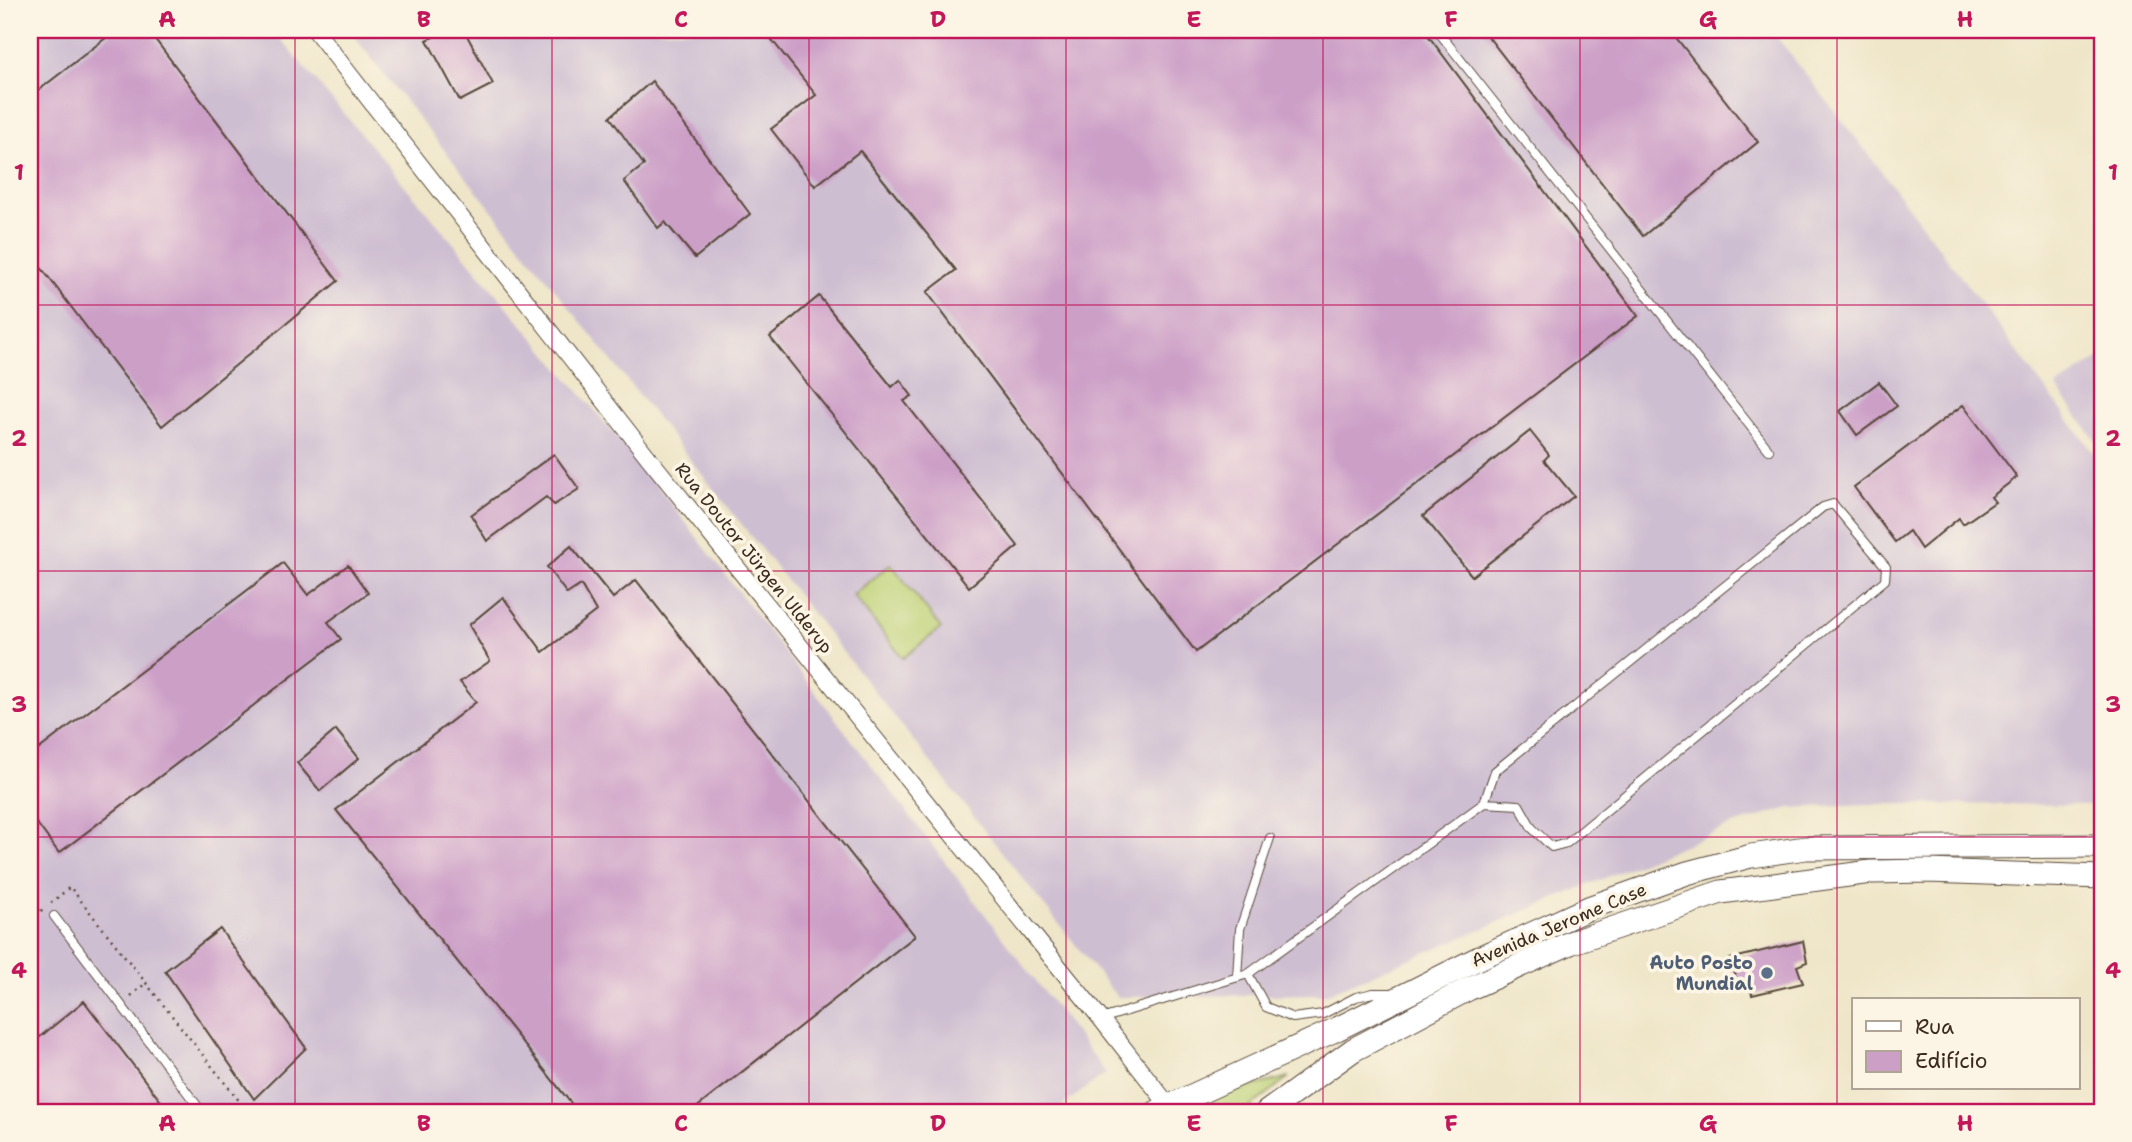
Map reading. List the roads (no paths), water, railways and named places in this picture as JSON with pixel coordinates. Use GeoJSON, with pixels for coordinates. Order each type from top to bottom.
{"type":"FeatureCollection","features":[{"type":"Feature","properties":{"kind":"main road","name":"Avenida Jerome Case"},"geometry":{"type":"LineString","coordinates":[[1166,1110],[1591,907],[1687,873],[1751,856],[1806,848],[2102,846]]}},
{"type":"Feature","properties":{"kind":"main road","name":"Avenida Jerome Case"},"geometry":{"type":"LineString","coordinates":[[1266,1112],[1353,1051],[1468,989],[1570,943],[1721,892],[1871,872],[1928,871],[2102,877]]}},
{"type":"Feature","properties":{"kind":"street","name":"Rua Doutor Jürgen Ulderup"},"geometry":{"type":"LineString","coordinates":[[315,30],[648,457],[1101,1018],[1166,1110]]}},
{"type":"Feature","properties":{"kind":"lane"},"geometry":{"type":"LineString","coordinates":[[1437,30],[1769,450]]}},
{"type":"Feature","properties":{"kind":"lane"},"geometry":{"type":"LineString","coordinates":[[1101,1018],[1248,974],[1484,803],[1496,771],[1822,507],[1833,505],[1886,567],[1885,580],[1567,843],[1552,847],[1532,828],[1519,805],[1484,803]]}},
{"type":"Feature","properties":{"kind":"lane"},"geometry":{"type":"LineString","coordinates":[[1237,977],[1240,929],[1270,838]]}},
{"type":"Feature","properties":{"kind":"lane"},"geometry":{"type":"LineString","coordinates":[[54,916],[202,1112]]}},
{"type":"Feature","properties":{"kind":"lane"},"geometry":{"type":"LineString","coordinates":[[1248,974],[1266,1007],[1293,1017],[1323,1014],[1356,997],[1373,993],[1408,993]]}},
{"type":"Feature","properties":{"kind":"place","name":"Auto Posto Mundial"},"geometry":{"type":"Point","coordinates":[1767,973]}}]}
